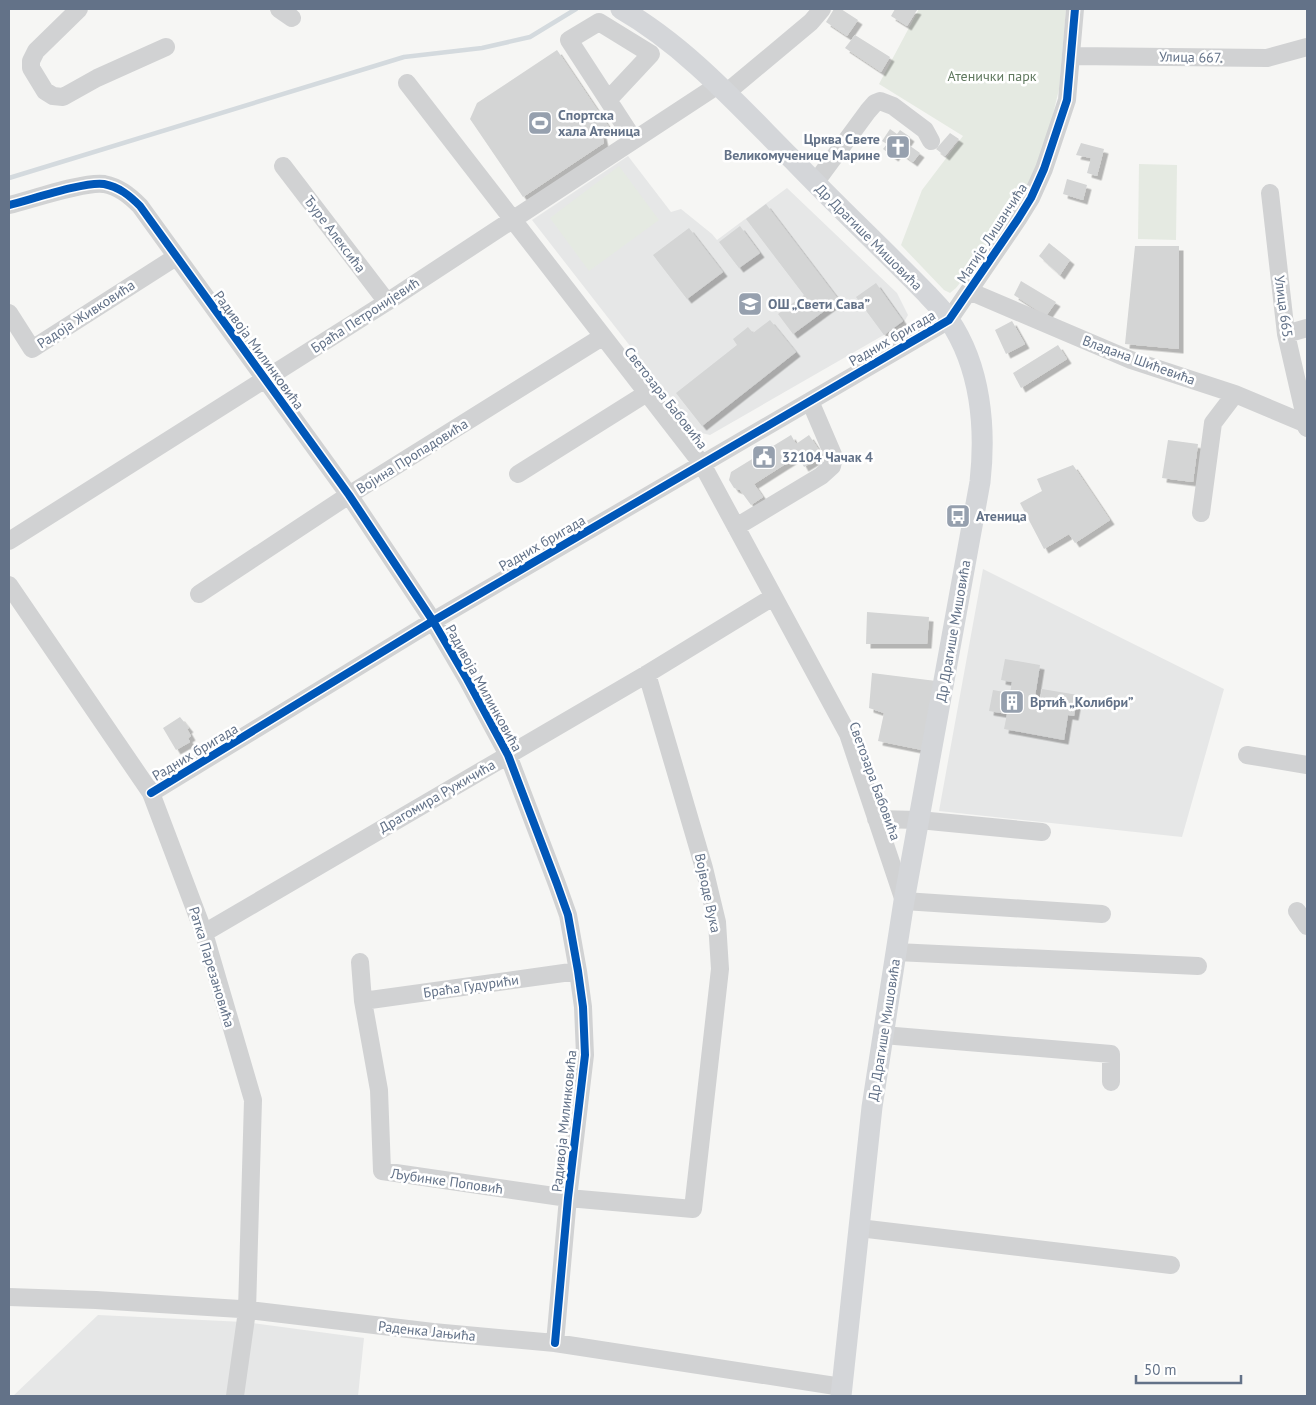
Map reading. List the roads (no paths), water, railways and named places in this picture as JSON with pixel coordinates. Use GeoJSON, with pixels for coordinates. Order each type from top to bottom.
{"type":"FeatureCollection","features":[{"type":"Feature","properties":{"kind":"main road","name":"Др Драгише Мишовића"},"geometry":{"type":"LineString","coordinates":[[621,9],[676,48],[722,89],[921,288],[949,320],[967,357],[977,389],[982,428],[983,460],[918,820],[883,1034],[872,1107],[842,1392]]}},
{"type":"Feature","properties":{"kind":"street"},"geometry":{"type":"LineString","coordinates":[[80,9],[36,52],[31,61],[31,68],[45,91],[52,96],[63,97],[97,78],[166,47]]}},
{"type":"Feature","properties":{"kind":"street","name":"Браћа Петронијевић"},"geometry":{"type":"LineString","coordinates":[[9,541],[386,302],[634,140],[722,89],[811,22],[822,9]]}},
{"type":"Feature","properties":{"kind":"street","name":"Матије Лишанчића"},"geometry":{"type":"LineString","coordinates":[[949,320],[1031,198],[1044,169],[1067,100],[1075,9]]}},
{"type":"Feature","properties":{"kind":"street"},"geometry":{"type":"LineString","coordinates":[[608,100],[651,54],[599,22],[569,40],[608,100],[634,140]]}},
{"type":"Feature","properties":{"kind":"street","name":"Улица 667."},"geometry":{"type":"LineString","coordinates":[[1072,56],[1267,58],[1307,47]]}},
{"type":"Feature","properties":{"kind":"street","name":"Светозара Бабовића"},"geometry":{"type":"LineString","coordinates":[[407,83],[702,464],[848,734],[904,901]]}},
{"type":"Feature","properties":{"kind":"street"},"geometry":{"type":"LineString","coordinates":[[815,183],[868,111],[874,104],[880,101],[893,106],[925,130],[931,141]]}},
{"type":"Feature","properties":{"kind":"street","name":"Ђуре Алексића"},"geometry":{"type":"LineString","coordinates":[[283,166],[386,302]]}},
{"type":"Feature","properties":{"kind":"street","name":"Радивоја Милинковића"},"geometry":{"type":"LineString","coordinates":[[9,205],[85,185],[102,184],[116,187],[128,193],[140,206],[349,495],[433,621],[468,679],[508,755],[568,915],[583,1007],[585,1055],[568,1198],[555,1343]]}},
{"type":"Feature","properties":{"kind":"street","name":"Улица 665."},"geometry":{"type":"LineString","coordinates":[[1270,193],[1286,334],[1305,416]]}},
{"type":"Feature","properties":{"kind":"street","name":"Радоја Живковића"},"geometry":{"type":"LineString","coordinates":[[9,313],[32,349],[176,257]]}},
{"type":"Feature","properties":{"kind":"street","name":"Владана Шићевића"},"geometry":{"type":"LineString","coordinates":[[970,291],[1131,360],[1305,416]]}},
{"type":"Feature","properties":{"kind":"street","name":"Радних бригада"},"geometry":{"type":"LineString","coordinates":[[151,793],[433,621],[949,320]]}},
{"type":"Feature","properties":{"kind":"street"},"geometry":{"type":"LineString","coordinates":[[1286,334],[1307,328]]}},
{"type":"Feature","properties":{"kind":"street","name":"Војина Пропадовића"},"geometry":{"type":"LineString","coordinates":[[199,594],[349,495],[602,337]]}},
{"type":"Feature","properties":{"kind":"street"},"geometry":{"type":"LineString","coordinates":[[518,474],[647,393]]}},
{"type":"Feature","properties":{"kind":"street"},"geometry":{"type":"LineString","coordinates":[[1202,513],[1213,423],[1235,394]]}},
{"type":"Feature","properties":{"kind":"street"},"geometry":{"type":"LineString","coordinates":[[736,527],[821,476],[832,466],[834,457],[810,401]]}},
{"type":"Feature","properties":{"kind":"street","name":"Ратка Парезановића"},"geometry":{"type":"LineString","coordinates":[[9,585],[151,793],[204,933],[253,1100],[247,1311],[235,1396]]}},
{"type":"Feature","properties":{"kind":"street","name":"Драгомира Ружичића"},"geometry":{"type":"LineString","coordinates":[[204,933],[647,674],[773,597]]}},
{"type":"Feature","properties":{"kind":"street","name":"Војводе Вука"},"geometry":{"type":"LineString","coordinates":[[647,674],[704,868],[717,922],[720,969],[692,1209]]}},
{"type":"Feature","properties":{"kind":"street"},"geometry":{"type":"LineString","coordinates":[[1247,755],[1307,765]]}},
{"type":"Feature","properties":{"kind":"street"},"geometry":{"type":"LineString","coordinates":[[876,819],[918,820],[1042,832]]}},
{"type":"Feature","properties":{"kind":"street"},"geometry":{"type":"LineString","coordinates":[[904,901],[1102,914]]}},
{"type":"Feature","properties":{"kind":"street"},"geometry":{"type":"LineString","coordinates":[[1297,911],[1307,926]]}},
{"type":"Feature","properties":{"kind":"street"},"geometry":{"type":"LineString","coordinates":[[896,952],[1198,966]]}},
{"type":"Feature","properties":{"kind":"street","name":"Љубинке Поповић"},"geometry":{"type":"LineString","coordinates":[[360,962],[364,1002],[379,1090],[382,1171],[568,1198],[692,1209]]}},
{"type":"Feature","properties":{"kind":"street","name":"Браћа Гудурићи"},"geometry":{"type":"LineString","coordinates":[[364,1002],[578,972]]}},
{"type":"Feature","properties":{"kind":"street"},"geometry":{"type":"LineString","coordinates":[[883,1034],[1111,1054],[1111,1082]]}},
{"type":"Feature","properties":{"kind":"street"},"geometry":{"type":"LineString","coordinates":[[859,1228],[1171,1264]]}},
{"type":"Feature","properties":{"kind":"street","name":"Раденка Јањића"},"geometry":{"type":"LineString","coordinates":[[9,1297],[96,1300],[247,1311],[433,1332],[555,1343],[842,1392]]}},
{"type":"Feature","properties":{"kind":"waterway"},"geometry":{"type":"LineString","coordinates":[[9,178],[404,57],[482,48],[530,37],[576,9]]}},
{"type":"Feature","properties":{"kind":"place","name":"Спортска хала Атеница"},"geometry":{"type":"Point","coordinates":[540,123]}},
{"type":"Feature","properties":{"kind":"place","name":"Црква Свете Великомученице Марине"},"geometry":{"type":"Point","coordinates":[898,147]}},
{"type":"Feature","properties":{"kind":"place","name":"ОШ „Свети Сава”"},"geometry":{"type":"Point","coordinates":[750,304]}},
{"type":"Feature","properties":{"kind":"place","name":"32104 Чачак 4"},"geometry":{"type":"Point","coordinates":[764,457]}},
{"type":"Feature","properties":{"kind":"place","name":"Атеница"},"geometry":{"type":"Point","coordinates":[958,516]}},
{"type":"Feature","properties":{"kind":"place","name":"Вртић „Колибри”"},"geometry":{"type":"Point","coordinates":[1012,702]}},
{"type":"Feature","properties":{"kind":"park label","name":"Атенички парк"},"geometry":{"type":"Point","coordinates":[992,76]}}]}
